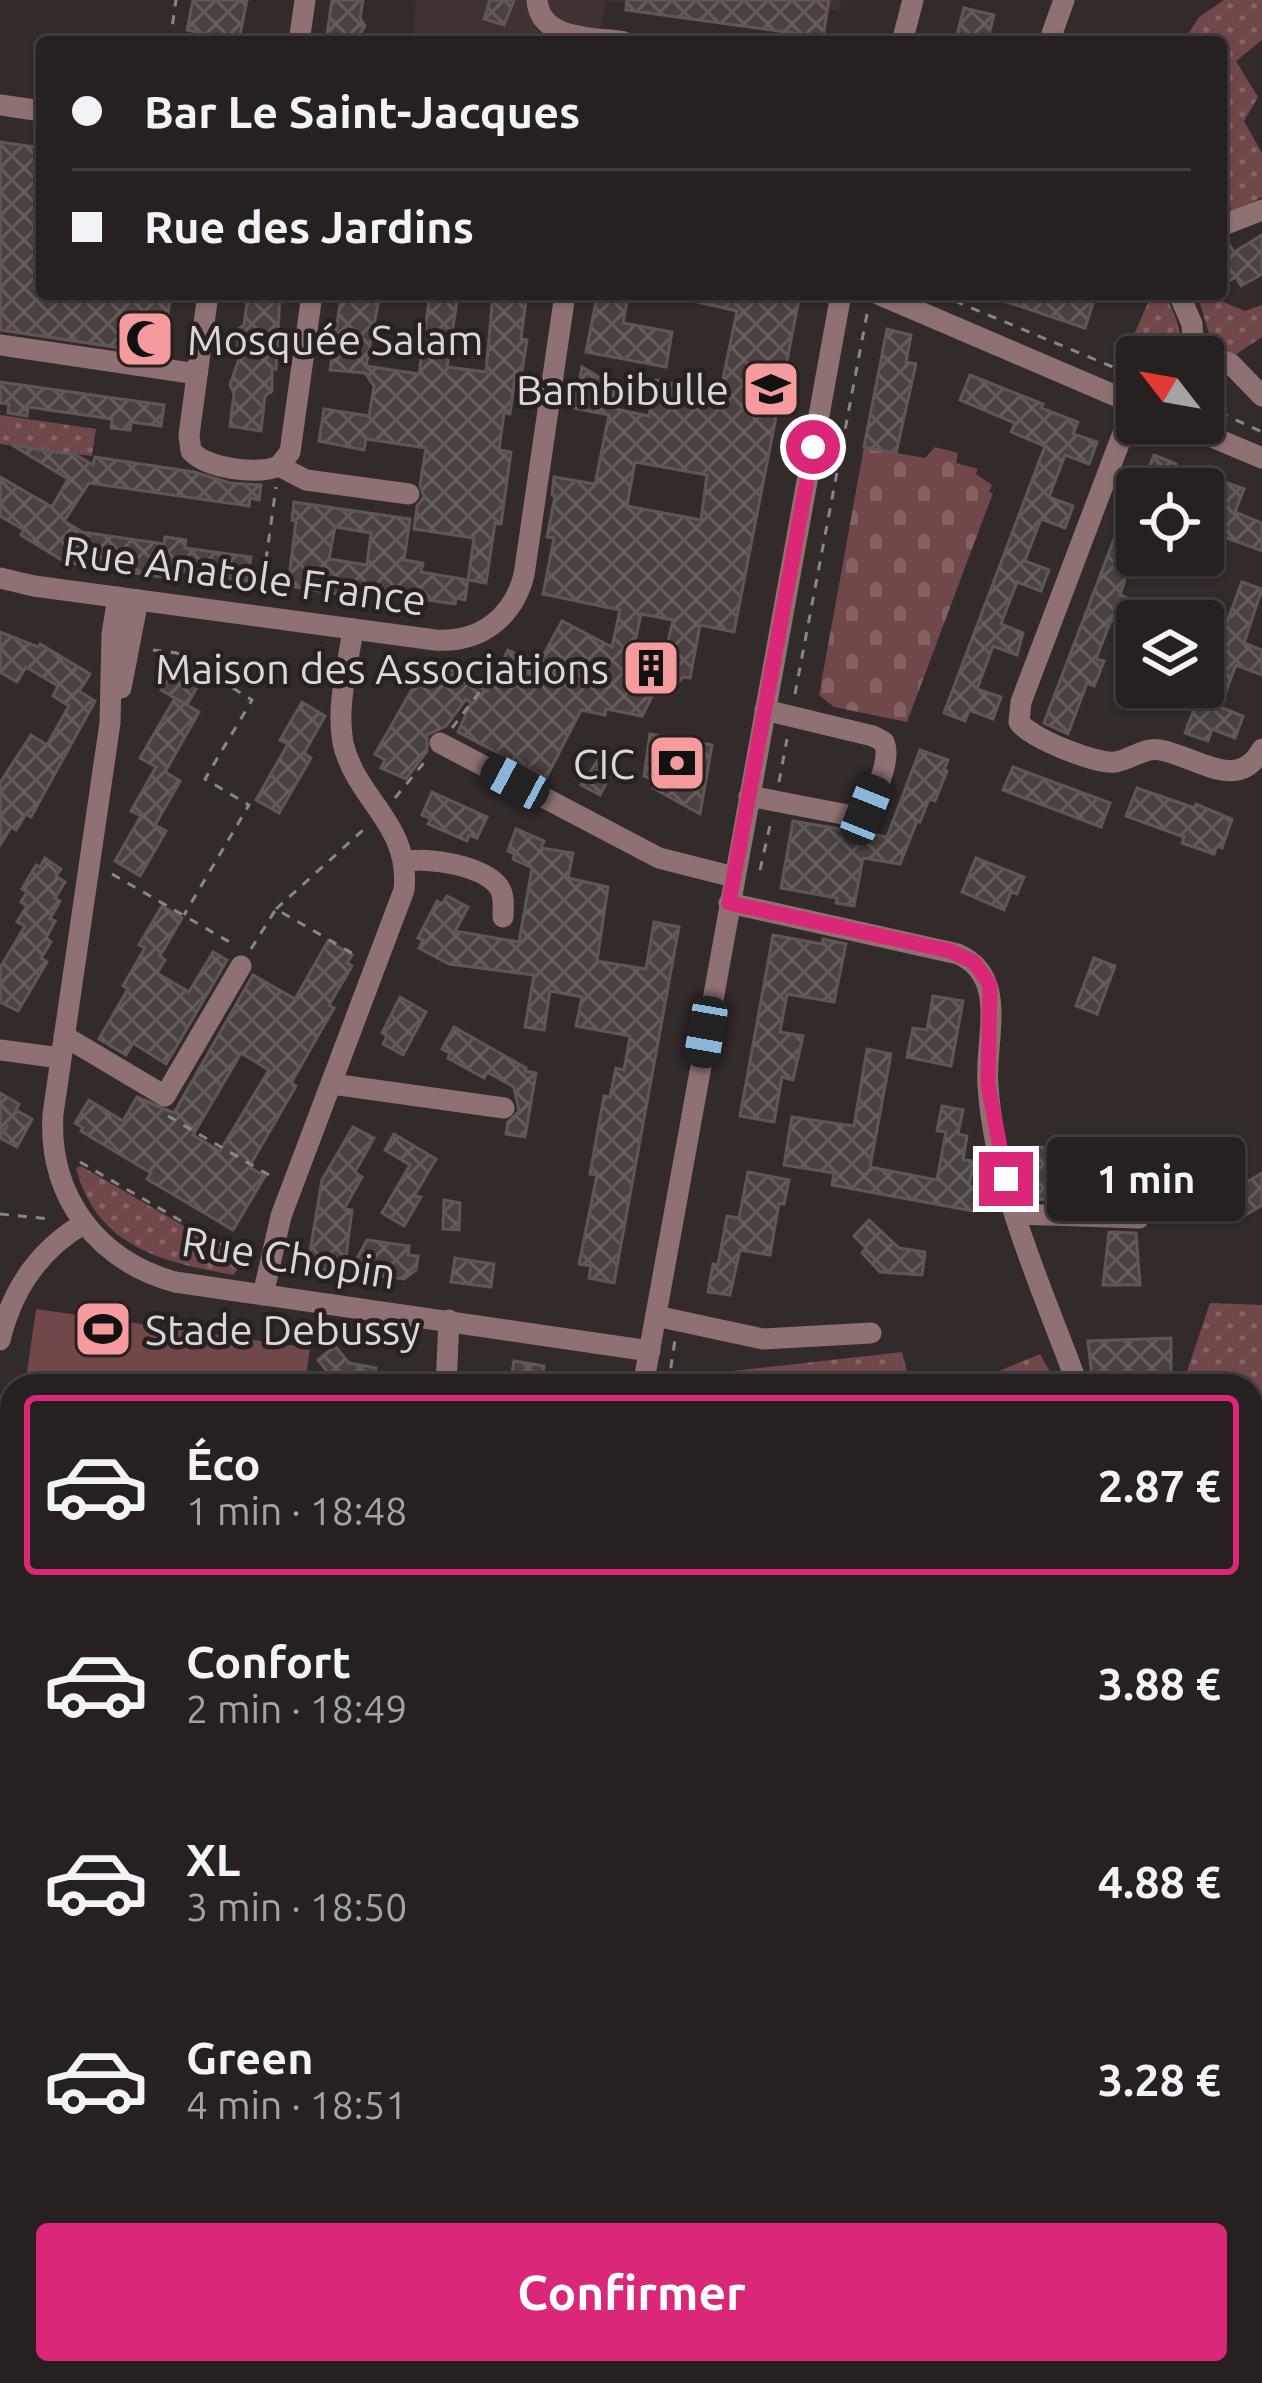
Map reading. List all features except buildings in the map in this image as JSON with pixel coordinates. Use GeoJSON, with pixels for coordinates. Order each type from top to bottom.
{"type":"FeatureCollection","features":[{"type":"Feature","properties":{"kind":"street"},"geometry":{"type":"LineString","coordinates":[[300,36],[305,0]]}},
{"type":"Feature","properties":{"kind":"street"},"geometry":{"type":"LineString","coordinates":[[537,0],[541,17],[555,30],[591,36]]}},
{"type":"Feature","properties":{"kind":"street"},"geometry":{"type":"LineString","coordinates":[[904,36],[913,0]]}},
{"type":"Feature","properties":{"kind":"street"},"geometry":{"type":"LineString","coordinates":[[1051,36],[1064,0]]}},
{"type":"Feature","properties":{"kind":"street"},"geometry":{"type":"LineString","coordinates":[[0,105],[36,110]]}},
{"type":"Feature","properties":{"kind":"street"},"geometry":{"type":"LineString","coordinates":[[1227,224],[1262,210]]}},
{"type":"Feature","properties":{"kind":"street"},"geometry":{"type":"LineString","coordinates":[[207,300],[188,441],[194,456],[208,463],[261,470],[280,466],[306,480],[410,494]]}},
{"type":"Feature","properties":{"kind":"street"},"geometry":{"type":"LineString","coordinates":[[280,466],[290,452],[311,300]]}},
{"type":"Feature","properties":{"kind":"street","name":"Rue Anatole France"},"geometry":{"type":"LineString","coordinates":[[0,578],[353,629],[465,638],[501,619],[522,585],[564,300]]}},
{"type":"Feature","properties":{"kind":"street"},"geometry":{"type":"LineString","coordinates":[[645,1374],[650,1351],[667,1319],[740,906],[734,877],[840,300]]}},
{"type":"Feature","properties":{"kind":"street"},"geometry":{"type":"LineString","coordinates":[[892,300],[1116,396]]}},
{"type":"Feature","properties":{"kind":"street"},"geometry":{"type":"LineString","coordinates":[[1182,300],[1192,336]]}},
{"type":"Feature","properties":{"kind":"street"},"geometry":{"type":"LineString","coordinates":[[0,346],[197,374]]}},
{"type":"Feature","properties":{"kind":"street"},"geometry":{"type":"LineString","coordinates":[[1224,359],[1262,396]]}},
{"type":"Feature","properties":{"kind":"street"},"geometry":{"type":"LineString","coordinates":[[1224,442],[1262,458]]}},
{"type":"Feature","properties":{"kind":"street"},"geometry":{"type":"LineString","coordinates":[[1120,444],[1021,702],[1019,722],[1035,736],[1106,762],[1156,749],[1234,772],[1250,766],[1262,749]]}},
{"type":"Feature","properties":{"kind":"street","name":"Rue Chopin"},"geometry":{"type":"LineString","coordinates":[[128,598],[130,646],[110,723],[52,1125],[54,1156],[78,1227],[117,1255],[175,1282],[650,1351]]}},
{"type":"Feature","properties":{"kind":"street","name":"Rue Chopin"},"geometry":{"type":"LineString","coordinates":[[110,723],[112,634],[128,598]]}},
{"type":"Feature","properties":{"kind":"street"},"geometry":{"type":"LineString","coordinates":[[263,1295],[267,1265],[291,1188],[402,901],[404,862],[394,830],[360,781],[344,743],[343,702],[353,629]]}},
{"type":"Feature","properties":{"kind":"street"},"geometry":{"type":"LineString","coordinates":[[749,796],[857,817],[866,810],[888,755],[884,742],[874,736],[765,710]]}},
{"type":"Feature","properties":{"kind":"street"},"geometry":{"type":"LineString","coordinates":[[440,743],[659,858],[734,877]]}},
{"type":"Feature","properties":{"kind":"street"},"geometry":{"type":"LineString","coordinates":[[404,862],[435,858],[492,881],[502,894],[503,917]]}},
{"type":"Feature","properties":{"kind":"street"},"geometry":{"type":"LineString","coordinates":[[740,906],[950,951],[981,968],[991,992],[987,1060],[991,1114],[1016,1214],[1074,1374]]}},
{"type":"Feature","properties":{"kind":"street"},"geometry":{"type":"LineString","coordinates":[[0,1050],[62,1047],[166,1096],[245,960]]}},
{"type":"Feature","properties":{"kind":"street"},"geometry":{"type":"LineString","coordinates":[[332,1084],[503,1108]]}},
{"type":"Feature","properties":{"kind":"street"},"geometry":{"type":"LineString","coordinates":[[1016,1214],[1139,1218]]}},
{"type":"Feature","properties":{"kind":"street"},"geometry":{"type":"LineString","coordinates":[[0,1340],[11,1304],[30,1271],[78,1227]]}},
{"type":"Feature","properties":{"kind":"street"},"geometry":{"type":"LineString","coordinates":[[667,1319],[763,1339],[871,1334]]}},
{"type":"Feature","properties":{"kind":"street"},"geometry":{"type":"LineString","coordinates":[[447,1374],[449,1320]]}},
{"type":"Feature","properties":{"kind":"path"},"geometry":{"type":"LineString","coordinates":[[171,36],[176,0]]}},
{"type":"Feature","properties":{"kind":"path"},"geometry":{"type":"LineString","coordinates":[[952,300],[1116,368]]}},
{"type":"Feature","properties":{"kind":"path"},"geometry":{"type":"LineString","coordinates":[[740,906],[775,802],[866,317]]}},
{"type":"Feature","properties":{"kind":"path"},"geometry":{"type":"LineString","coordinates":[[1224,414],[1262,431]]}},
{"type":"Feature","properties":{"kind":"path"},"geometry":{"type":"LineString","coordinates":[[258,616],[280,466]]}},
{"type":"Feature","properties":{"kind":"path"},"geometry":{"type":"LineString","coordinates":[[90,861],[184,915],[245,960],[276,909],[383,813],[484,685],[454,667],[465,638]]}},
{"type":"Feature","properties":{"kind":"path"},"geometry":{"type":"LineString","coordinates":[[130,646],[177,653],[251,700],[205,779],[249,806],[184,915]]}},
{"type":"Feature","properties":{"kind":"path"},"geometry":{"type":"LineString","coordinates":[[276,909],[377,968]]}},
{"type":"Feature","properties":{"kind":"path"},"geometry":{"type":"LineString","coordinates":[[166,1096],[165,1114],[291,1188]]}},
{"type":"Feature","properties":{"kind":"path"},"geometry":{"type":"LineString","coordinates":[[67,1154],[248,1260],[267,1265]]}},
{"type":"Feature","properties":{"kind":"path"},"geometry":{"type":"LineString","coordinates":[[0,1214],[47,1216],[78,1227]]}},
{"type":"Feature","properties":{"kind":"path"},"geometry":{"type":"LineString","coordinates":[[667,1319],[668,1374]]}},
{"type":"Feature","properties":{"kind":"shaded area"},"geometry":{"type":"Polygon","coordinates":[[[416,0],[841,0],[840,12],[827,9],[823,36],[636,12],[637,5],[606,1],[599,36],[412,36],[416,0]]]}},
{"type":"Feature","properties":{"kind":"green space"},"geometry":{"type":"Polygon","coordinates":[[[1224,0],[1262,0],[1262,40],[1236,61],[1258,97],[1244,121],[1262,153],[1262,197],[1231,213],[1227,36],[1187,36],[1199,17],[1224,0]]]}},
{"type":"Feature","properties":{"kind":"green space"},"geometry":{"type":"Polygon","coordinates":[[[1149,300],[1167,300],[1180,336],[1133,336],[1149,300]]]}},
{"type":"Feature","properties":{"kind":"green space"},"geometry":{"type":"Polygon","coordinates":[[[1199,300],[1220,300],[1245,311],[1262,305],[1262,337],[1235,355],[1224,348],[1224,336],[1210,336],[1199,300]]]}},
{"type":"Feature","properties":{"kind":"green space"},"geometry":{"type":"Polygon","coordinates":[[[0,415],[96,429],[92,456],[0,444],[0,415]]]}},
{"type":"Feature","properties":{"kind":"green space"},"geometry":{"type":"Polygon","coordinates":[[[864,447],[925,458],[935,447],[958,453],[956,463],[978,469],[976,474],[992,485],[989,492],[993,493],[907,722],[834,707],[819,695],[864,447]]]}},
{"type":"Feature","properties":{"kind":"green space"},"geometry":{"type":"Polygon","coordinates":[[[81,1166],[244,1261],[233,1275],[136,1247],[100,1217],[86,1195],[76,1168],[81,1166]]]}},
{"type":"Feature","properties":{"kind":"green space"},"geometry":{"type":"Polygon","coordinates":[[[1210,1303],[1262,1305],[1262,1374],[1186,1374],[1210,1303]]]}},
{"type":"Feature","properties":{"kind":"green space","name":"Stade Debussy"},"geometry":{"type":"Polygon","coordinates":[[[36,1309],[310,1348],[307,1374],[27,1374],[36,1309]]]}},
{"type":"Feature","properties":{"kind":"green space"},"geometry":{"type":"Polygon","coordinates":[[[902,1352],[908,1374],[706,1374],[902,1352]]]}},
{"type":"Feature","properties":{"kind":"green space"},"geometry":{"type":"Polygon","coordinates":[[[1040,1354],[1051,1374],[992,1374],[1040,1354]]]}},
{"type":"Feature","properties":{"kind":"place","name":"Mosquée Salam"},"geometry":{"type":"Point","coordinates":[145,339]}},
{"type":"Feature","properties":{"kind":"place","name":"Bambibulle"},"geometry":{"type":"Point","coordinates":[771,389]}},
{"type":"Feature","properties":{"kind":"place","name":"Maison des Associations"},"geometry":{"type":"Point","coordinates":[651,668]}},
{"type":"Feature","properties":{"kind":"place","name":"CIC"},"geometry":{"type":"Point","coordinates":[677,763]}},
{"type":"Feature","properties":{"kind":"place","name":"Stade Debussy"},"geometry":{"type":"Point","coordinates":[103,1329]}},
{"type":"Feature","properties":{"kind":"route"},"geometry":{"type":"LineString","coordinates":[[813,447],[729,903],[950,951],[981,968],[991,992],[988,1085],[1006,1179]]}}]}
